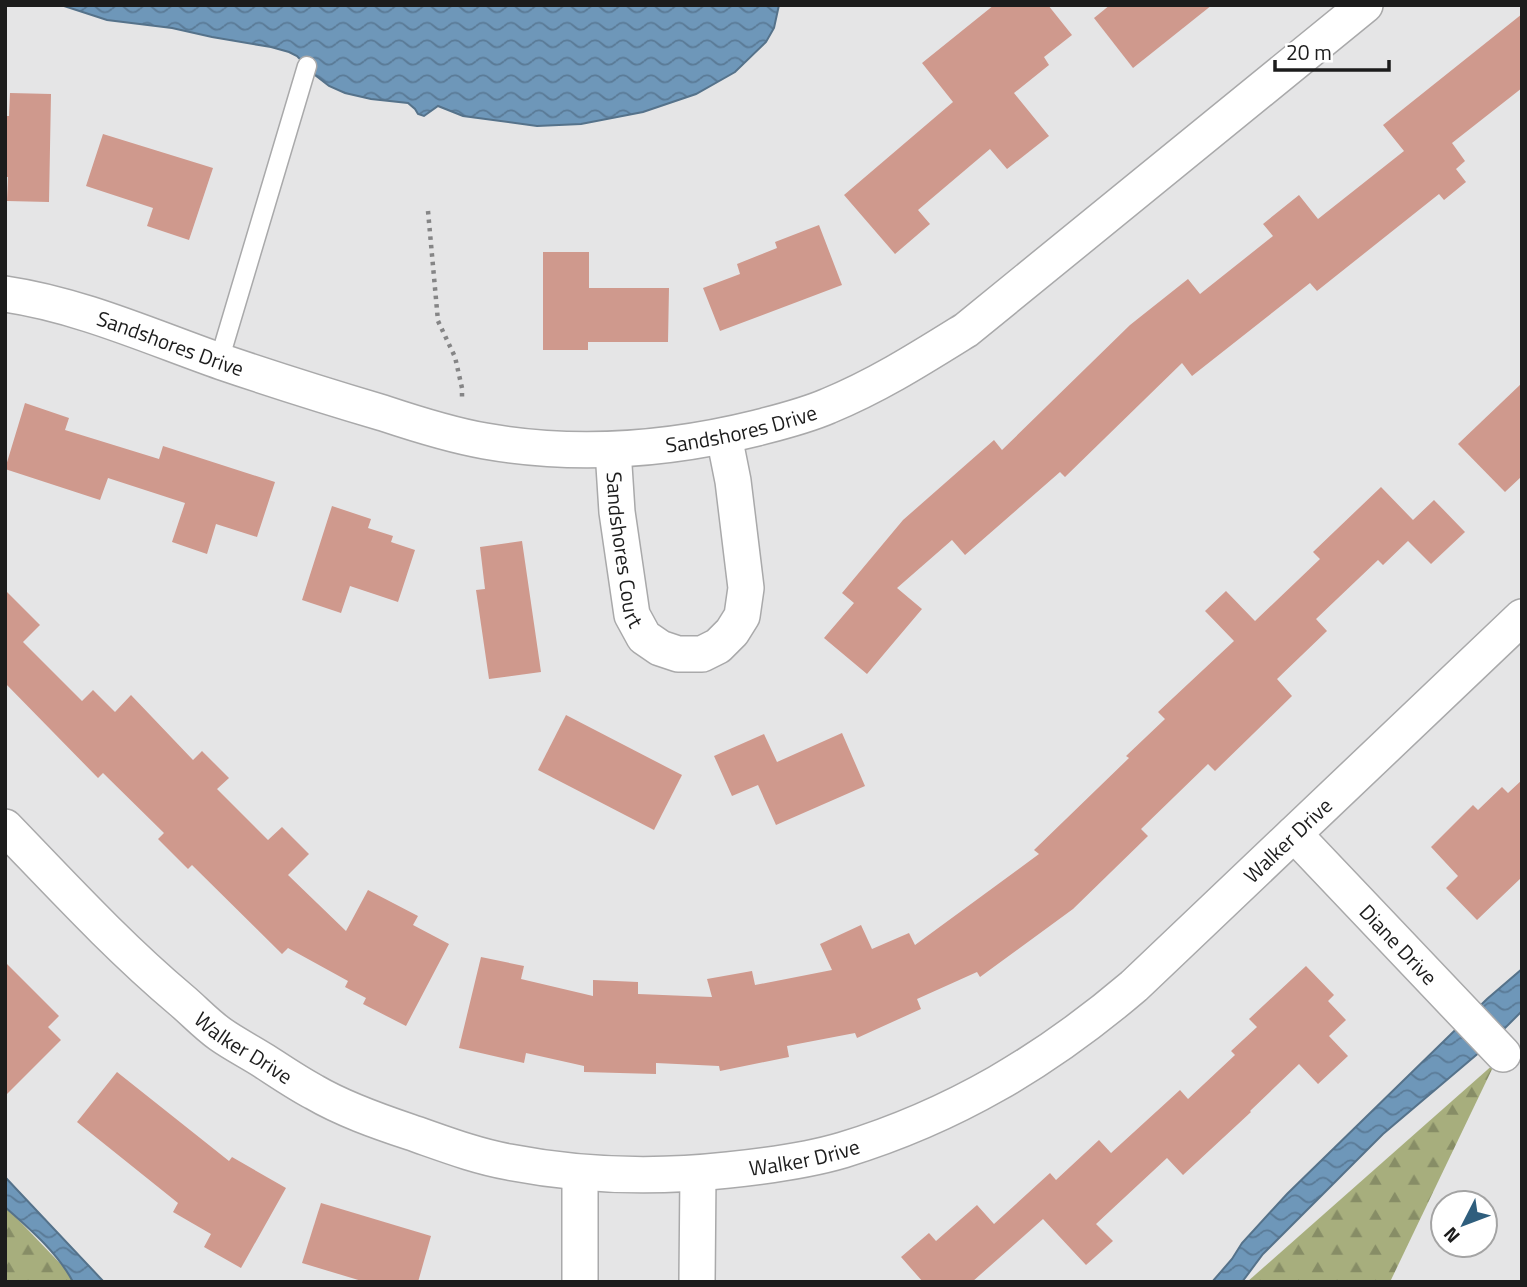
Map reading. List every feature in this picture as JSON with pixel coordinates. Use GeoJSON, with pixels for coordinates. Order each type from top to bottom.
{"type":"FeatureCollection","features":[{"type":"Feature","properties":{"kind":"street","name":"Sandshores Drive"},"geometry":{"type":"LineString","coordinates":[[5,295],[58,305],[339,400],[485,441],[549,449],[613,450],[724,436],[827,407],[898,372],[966,330],[1365,5]]}},
{"type":"Feature","properties":{"kind":"street","name":"Sandshores Court"},"geometry":{"type":"LineString","coordinates":[[613,450],[617,512],[632,615],[644,637],[660,648],[678,654],[702,653],[718,646],[732,632],[742,616],[746,588],[733,481],[724,436]]}},
{"type":"Feature","properties":{"kind":"street","name":"Walker Drive"},"geometry":{"type":"LineString","coordinates":[[5,827],[94,919],[220,1034],[315,1093],[381,1122],[455,1148],[507,1162],[580,1173],[662,1175],[759,1167],[843,1150],[919,1122],[967,1101],[1029,1065],[1079,1031],[1135,986],[1522,617]]}},
{"type":"Feature","properties":{"kind":"street","name":"Diane Drive"},"geometry":{"type":"LineString","coordinates":[[1294,834],[1503,1054]]}},
{"type":"Feature","properties":{"kind":"street"},"geometry":{"type":"LineString","coordinates":[[580,1173],[580,1282]]}},
{"type":"Feature","properties":{"kind":"street"},"geometry":{"type":"LineString","coordinates":[[697,1282],[698,1174]]}},
{"type":"Feature","properties":{"kind":"lane"},"geometry":{"type":"LineString","coordinates":[[219,361],[307,66]]}},
{"type":"Feature","properties":{"kind":"path"},"geometry":{"type":"LineString","coordinates":[[428,211],[438,321],[455,357],[462,388],[460,435]]}},
{"type":"Feature","properties":{"kind":"green space"},"geometry":{"type":"Polygon","coordinates":[[[1495,1063],[1435,1189],[1429,1189],[1429,1201],[1390,1282],[1247,1282],[1495,1063]]]}},
{"type":"Feature","properties":{"kind":"green space"},"geometry":{"type":"Polygon","coordinates":[[[5,1206],[78,1282],[5,1282],[5,1206]]]}},
{"type":"Feature","properties":{"kind":"water"},"geometry":{"type":"Polygon","coordinates":[[[61,5],[779,5],[774,28],[766,42],[735,72],[696,94],[643,112],[581,124],[537,126],[463,116],[438,106],[424,116],[418,114],[408,103],[371,99],[329,86],[297,56],[289,52],[172,28],[107,20],[61,5]]]}},
{"type":"Feature","properties":{"kind":"water"},"geometry":{"type":"Polygon","coordinates":[[[1522,969],[1522,1011],[1488,1045],[1383,1134],[1263,1254],[1242,1282],[1212,1282],[1242,1243],[1287,1194],[1487,999],[1522,969]]]}},
{"type":"Feature","properties":{"kind":"water"},"geometry":{"type":"Polygon","coordinates":[[[5,1177],[104,1282],[73,1282],[51,1251],[5,1207],[5,1177]]]}},
{"type":"Feature","properties":{"kind":"building"},"geometry":{"type":"Polygon","coordinates":[[[994,5],[1048,5],[1072,35],[1044,57],[1049,65],[1014,93],[1049,136],[1007,169],[990,149],[918,210],[930,224],[895,254],[844,195],[953,102],[922,63],[994,5]]]}},
{"type":"Feature","properties":{"kind":"building"},"geometry":{"type":"Polygon","coordinates":[[[1110,5],[1212,5],[1133,68],[1094,18],[1110,5]]]}},
{"type":"Feature","properties":{"kind":"building"},"geometry":{"type":"Polygon","coordinates":[[[1522,14],[1522,88],[1452,143],[1465,161],[1456,169],[1466,182],[1444,200],[1439,194],[1317,291],[1310,283],[1192,376],[1182,363],[1065,477],[1060,472],[965,555],[952,540],[897,588],[922,609],[867,674],[824,638],[854,603],[842,593],[903,520],[994,440],[1002,450],[1130,325],[1188,279],[1200,294],[1273,236],[1263,224],[1299,195],[1318,219],[1404,151],[1383,125],[1522,14]]]}},
{"type":"Feature","properties":{"kind":"building"},"geometry":{"type":"Polygon","coordinates":[[[10,93],[51,94],[49,202],[7,201],[5,116],[9,116],[10,93]]]}},
{"type":"Feature","properties":{"kind":"building"},"geometry":{"type":"Polygon","coordinates":[[[103,134],[213,168],[189,240],[147,226],[153,208],[86,186],[103,134]]]}},
{"type":"Feature","properties":{"kind":"building"},"geometry":{"type":"Polygon","coordinates":[[[819,225],[842,285],[720,331],[703,288],[740,274],[737,264],[777,248],[775,242],[819,225]]]}},
{"type":"Feature","properties":{"kind":"building"},"geometry":{"type":"Polygon","coordinates":[[[543,252],[589,252],[589,288],[669,288],[668,342],[588,342],[588,350],[543,350],[543,252]]]}},
{"type":"Feature","properties":{"kind":"building"},"geometry":{"type":"Polygon","coordinates":[[[1522,383],[1522,476],[1505,492],[1458,444],[1522,383]]]}},
{"type":"Feature","properties":{"kind":"building"},"geometry":{"type":"Polygon","coordinates":[[[25,403],[69,418],[65,430],[159,459],[163,446],[275,482],[257,537],[216,524],[207,554],[172,542],[185,503],[108,478],[100,500],[5,469],[25,403]]]}},
{"type":"Feature","properties":{"kind":"building"},"geometry":{"type":"Polygon","coordinates":[[[1381,487],[1413,520],[1434,500],[1465,532],[1431,564],[1408,541],[1383,565],[1378,560],[1316,619],[1327,631],[1277,679],[1292,696],[1215,771],[1208,764],[1141,829],[1148,836],[1073,909],[980,977],[977,972],[917,999],[921,1009],[857,1038],[855,1033],[787,1046],[789,1057],[720,1071],[719,1066],[656,1063],[656,1074],[584,1072],[584,1066],[526,1053],[524,1063],[459,1048],[481,957],[524,966],[521,979],[593,996],[593,980],[638,982],[638,994],[712,997],[707,979],[752,971],[755,985],[832,970],[820,944],[861,925],[872,949],[909,933],[915,945],[1039,854],[1034,850],[1129,758],[1126,756],[1165,719],[1158,712],[1234,641],[1205,611],[1226,591],[1255,621],[1320,559],[1313,552],[1381,487]]]}},
{"type":"Feature","properties":{"kind":"building"},"geometry":{"type":"Polygon","coordinates":[[[332,506],[371,519],[368,528],[393,536],[391,542],[415,550],[398,602],[350,586],[341,613],[302,600],[332,506]]]}},
{"type":"Feature","properties":{"kind":"building"},"geometry":{"type":"Polygon","coordinates":[[[522,541],[541,672],[489,679],[476,590],[485,589],[480,547],[522,541]]]}},
{"type":"Feature","properties":{"kind":"building"},"geometry":{"type":"Polygon","coordinates":[[[5,590],[40,625],[23,642],[82,701],[93,690],[115,712],[131,695],[193,760],[202,751],[229,778],[217,789],[268,840],[282,827],[309,854],[288,875],[346,931],[368,890],[418,916],[413,925],[449,944],[406,1026],[363,1004],[366,998],[345,987],[348,981],[288,948],[282,954],[192,865],[188,869],[158,839],[164,833],[103,773],[98,778],[5,683],[5,590]]]}},
{"type":"Feature","properties":{"kind":"building"},"geometry":{"type":"Polygon","coordinates":[[[566,715],[682,775],[654,830],[538,770],[566,715]]]}},
{"type":"Feature","properties":{"kind":"building"},"geometry":{"type":"Polygon","coordinates":[[[842,733],[865,786],[776,825],[758,785],[732,796],[714,756],[764,734],[777,762],[842,733]]]}},
{"type":"Feature","properties":{"kind":"building"},"geometry":{"type":"Polygon","coordinates":[[[1522,780],[1522,877],[1477,920],[1446,888],[1458,876],[1431,847],[1473,805],[1478,810],[1502,787],[1508,793],[1522,780]]]}},
{"type":"Feature","properties":{"kind":"building"},"geometry":{"type":"Polygon","coordinates":[[[5,962],[59,1016],[48,1027],[61,1040],[5,1096],[5,962]]]}},
{"type":"Feature","properties":{"kind":"building"},"geometry":{"type":"Polygon","coordinates":[[[1306,966],[1334,995],[1328,1001],[1346,1020],[1329,1036],[1348,1056],[1318,1084],[1299,1064],[1183,1175],[1167,1158],[1096,1224],[1113,1241],[1086,1265],[1043,1219],[972,1282],[923,1282],[901,1257],[929,1233],[936,1241],[977,1205],[994,1224],[1050,1173],[1056,1180],[1099,1140],[1111,1153],[1180,1090],[1188,1099],[1235,1055],[1231,1051],[1257,1027],[1249,1019],[1306,966]]]}},
{"type":"Feature","properties":{"kind":"building"},"geometry":{"type":"Polygon","coordinates":[[[117,1072],[229,1161],[232,1157],[286,1188],[241,1268],[204,1247],[211,1234],[173,1212],[178,1203],[77,1122],[117,1072]]]}},
{"type":"Feature","properties":{"kind":"building"},"geometry":{"type":"Polygon","coordinates":[[[321,1203],[431,1236],[418,1282],[365,1282],[302,1263],[321,1203]]]}}]}
